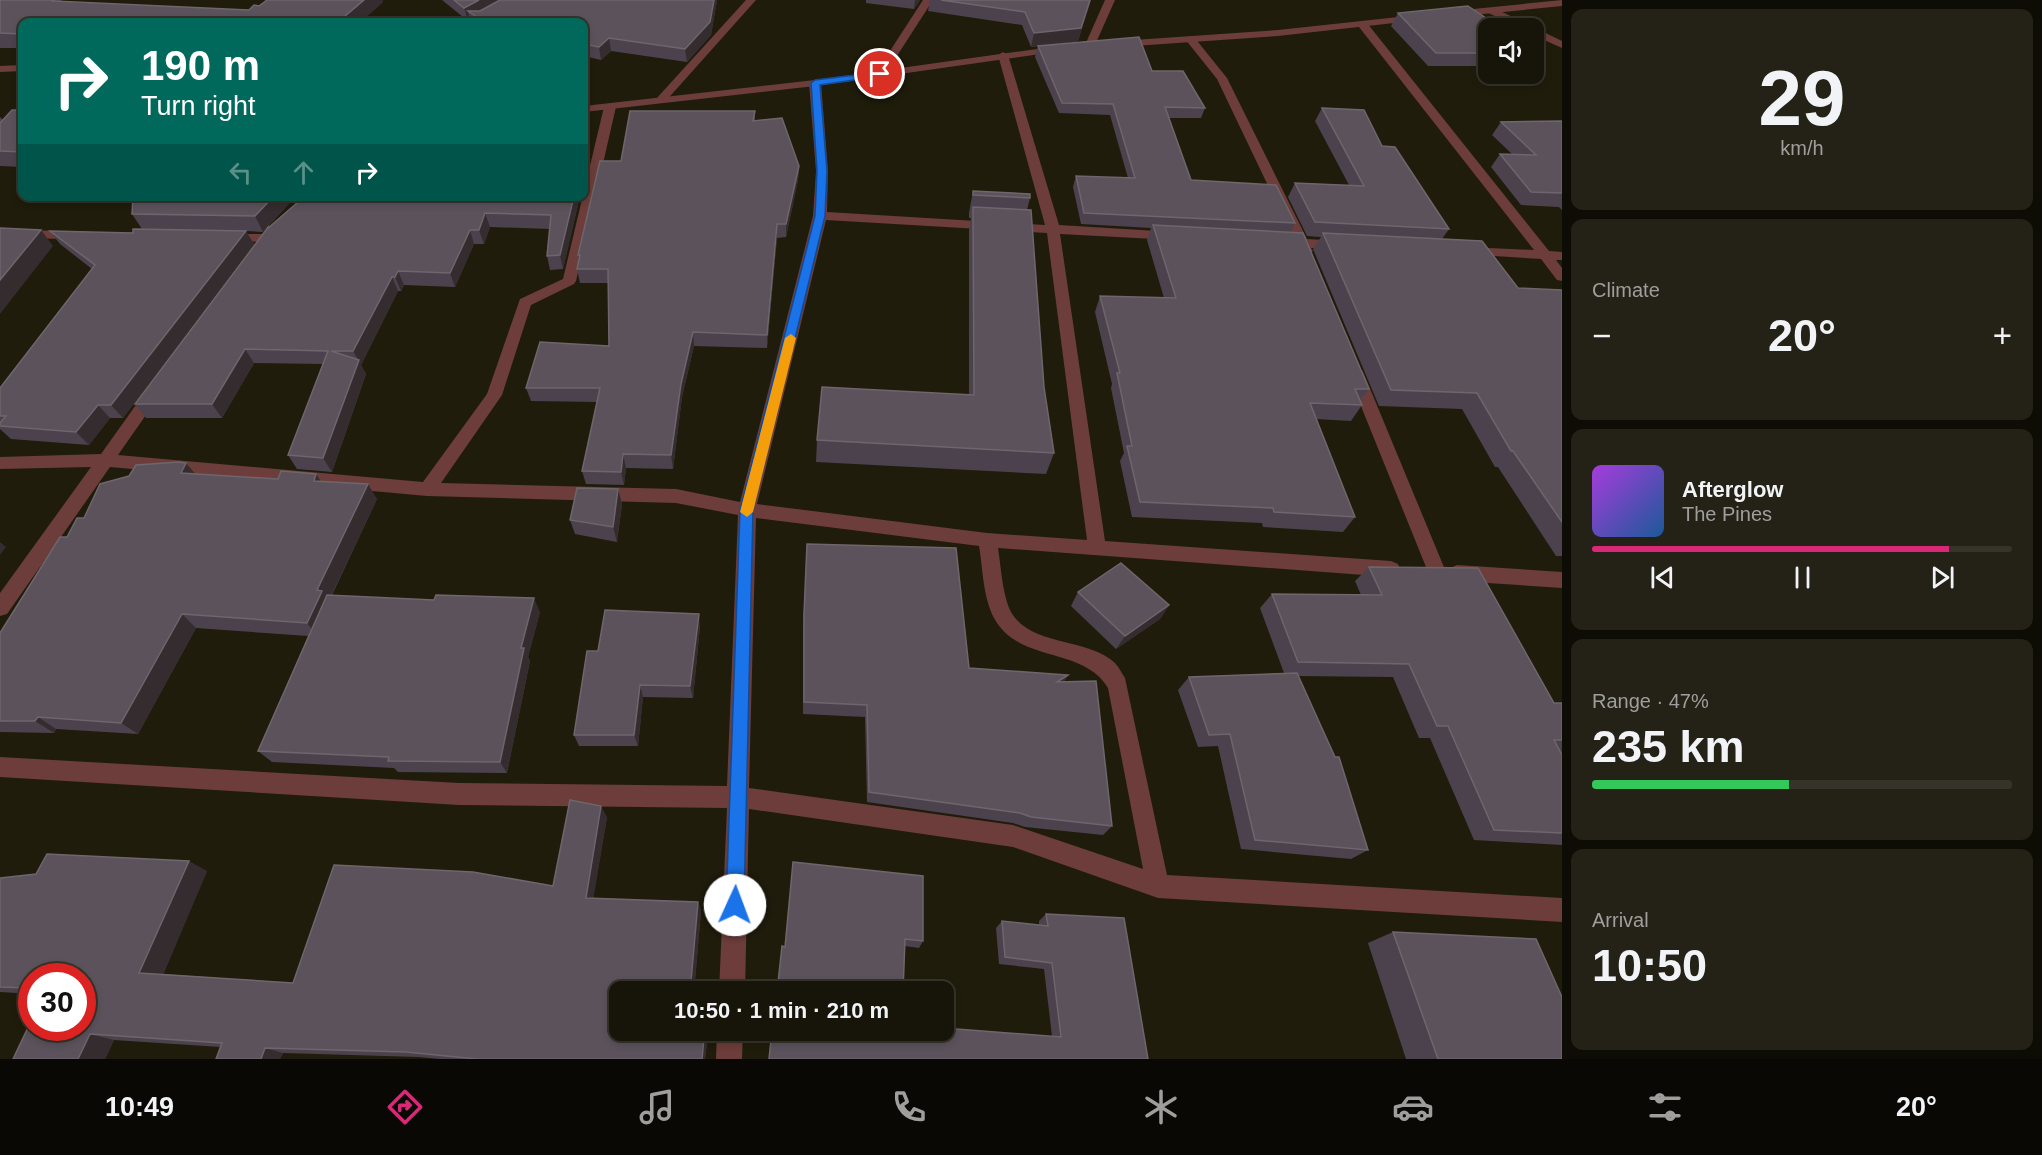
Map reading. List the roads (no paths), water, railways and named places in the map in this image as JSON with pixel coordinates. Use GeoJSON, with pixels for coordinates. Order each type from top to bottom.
{"type":"FeatureCollection","features":[{"type":"Feature","properties":{"kind":"street"},"geometry":{"type":"LineString","coordinates":[[660,101],[751,0]]}},
{"type":"Feature","properties":{"kind":"street"},"geometry":{"type":"LineString","coordinates":[[880,74],[928,0]]}},
{"type":"Feature","properties":{"kind":"street"},"geometry":{"type":"LineString","coordinates":[[1090,46],[1110,0]]}},
{"type":"Feature","properties":{"kind":"street"},"geometry":{"type":"LineString","coordinates":[[1446,15],[1493,5],[1513,8],[1562,3]]}},
{"type":"Feature","properties":{"kind":"street"},"geometry":{"type":"LineString","coordinates":[[1493,5],[1513,18]]}},
{"type":"Feature","properties":{"kind":"street"},"geometry":{"type":"LineString","coordinates":[[588,109],[815,83],[1003,55],[1090,46],[1278,33],[1425,18]]}},
{"type":"Feature","properties":{"kind":"street"},"geometry":{"type":"LineString","coordinates":[[1363,25],[1562,277]]}},
{"type":"Feature","properties":{"kind":"street"},"geometry":{"type":"LineString","coordinates":[[1544,36],[1562,45]]}},
{"type":"Feature","properties":{"kind":"street"},"geometry":{"type":"LineString","coordinates":[[1190,39],[1222,78],[1311,263]]}},
{"type":"Feature","properties":{"kind":"street"},"geometry":{"type":"LineString","coordinates":[[1003,55],[1053,229],[1097,548]]}},
{"type":"Feature","properties":{"kind":"street"},"geometry":{"type":"LineString","coordinates":[[0,69],[18,68]]}},
{"type":"Feature","properties":{"kind":"street"},"geometry":{"type":"LineString","coordinates":[[732,981],[747,510],[820,216],[822,171],[815,83]]}},
{"type":"Feature","properties":{"kind":"street"},"geometry":{"type":"LineString","coordinates":[[588,200],[610,107]]}},
{"type":"Feature","properties":{"kind":"street"},"geometry":{"type":"LineString","coordinates":[[427,489],[494,395],[525,302],[569,281],[588,201]]}},
{"type":"Feature","properties":{"kind":"street"},"geometry":{"type":"LineString","coordinates":[[820,216],[1184,236]]}},
{"type":"Feature","properties":{"kind":"street"},"geometry":{"type":"LineString","coordinates":[[0,234],[93,236]]}},
{"type":"Feature","properties":{"kind":"street"},"geometry":{"type":"LineString","coordinates":[[209,237],[272,234],[254,257]]}},
{"type":"Feature","properties":{"kind":"street"},"geometry":{"type":"LineString","coordinates":[[1267,241],[1360,246]]}},
{"type":"Feature","properties":{"kind":"street"},"geometry":{"type":"LineString","coordinates":[[1454,251],[1562,256]]}},
{"type":"Feature","properties":{"kind":"street"},"geometry":{"type":"LineString","coordinates":[[1349,357],[1437,572]]}},
{"type":"Feature","properties":{"kind":"street"},"geometry":{"type":"LineString","coordinates":[[0,608],[165,377]]}},
{"type":"Feature","properties":{"kind":"street"},"geometry":{"type":"LineString","coordinates":[[0,463],[104,460],[427,489],[676,496],[747,510],[987,540],[1562,580]]}},
{"type":"Feature","properties":{"kind":"street"},"geometry":{"type":"LineString","coordinates":[[987,540],[1001,612],[1008,624],[1020,636],[1093,661],[1109,670],[1118,685],[1158,886]]}},
{"type":"Feature","properties":{"kind":"street"},"geometry":{"type":"LineString","coordinates":[[0,767],[459,794],[739,797],[1013,836],[1158,886],[1562,910]]}},
{"type":"Feature","properties":{"kind":"street"},"geometry":{"type":"LineString","coordinates":[[729,1059],[730,1041]]}}]}
